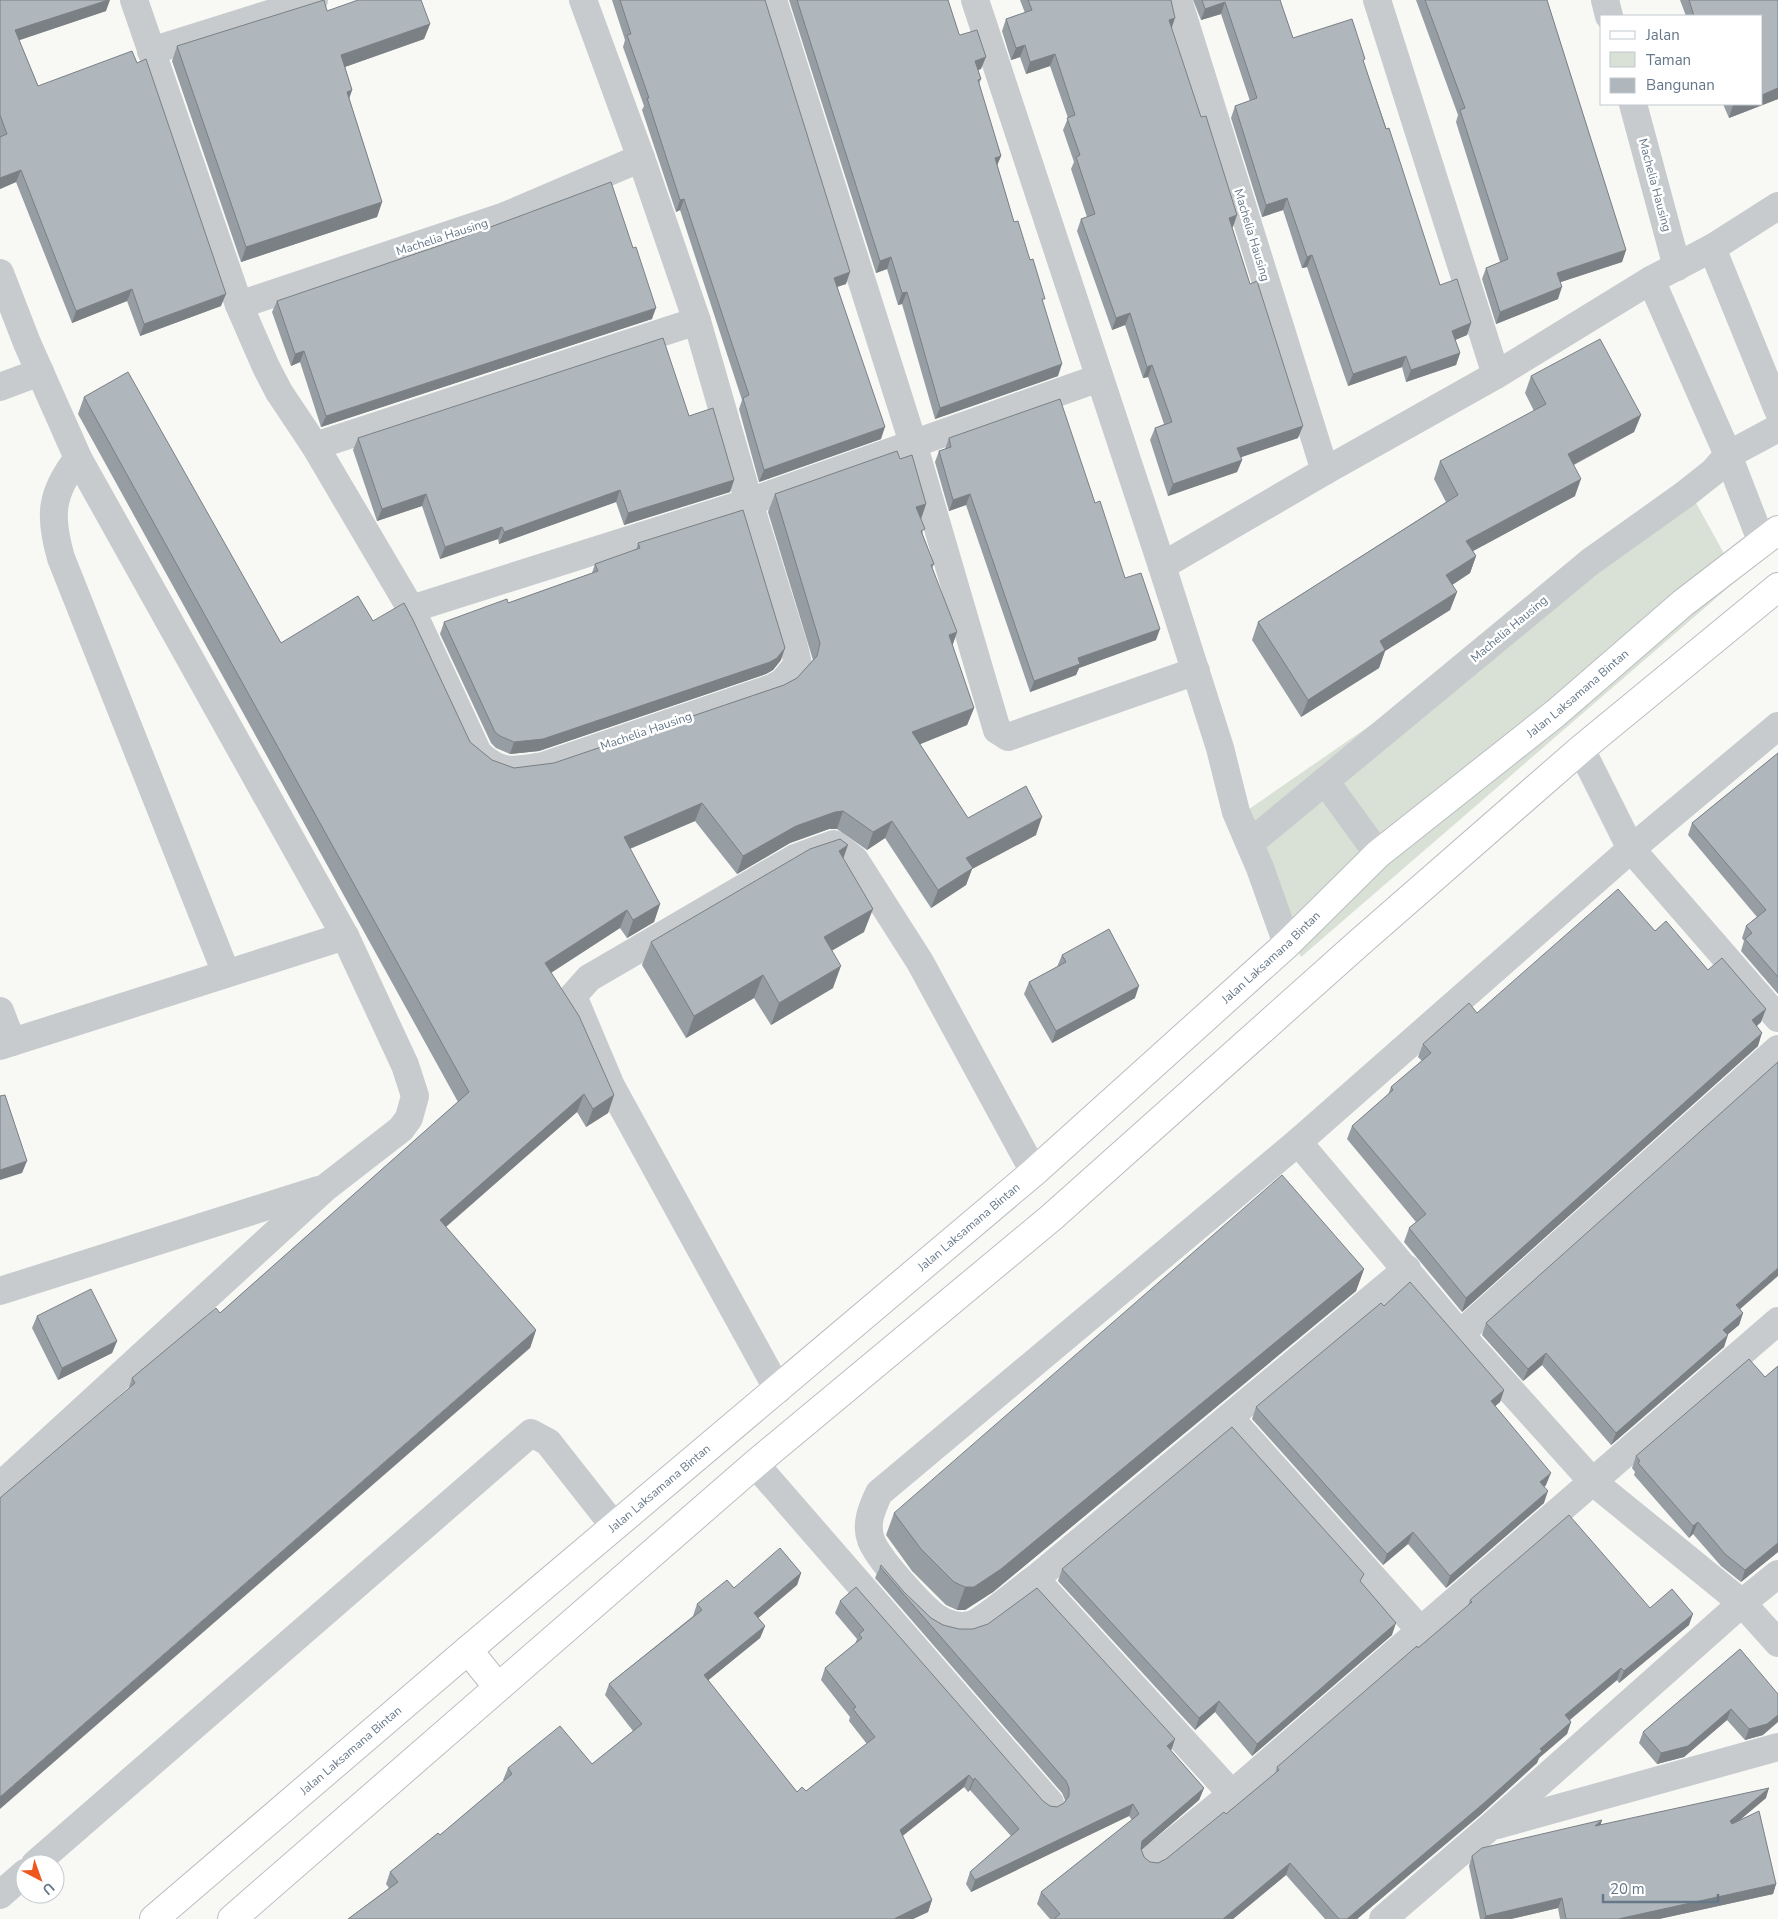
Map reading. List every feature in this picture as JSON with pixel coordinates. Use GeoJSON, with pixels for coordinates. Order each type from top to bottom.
{"type":"FeatureCollection","features":[{"type":"Feature","properties":{"kind":"main road","name":"Jalan Laksamana Bintan"},"geometry":{"type":"LineString","coordinates":[[154,1919],[614,1526],[778,1390],[1034,1172],[1287,944],[1378,854],[1556,713],[1683,604],[1770,537]]}},
{"type":"Feature","properties":{"kind":"main road"},"geometry":{"type":"LineString","coordinates":[[232,1919],[755,1464],[1052,1218],[1360,942],[1581,750],[1778,587]]}},
{"type":"Feature","properties":{"kind":"main road"},"geometry":{"type":"LineString","coordinates":[[468,1650],[498,1686]]}},
{"type":"Feature","properties":{"kind":"street","name":"Machelia Hausing"},"geometry":{"type":"LineString","coordinates":[[134,0],[239,305],[279,392],[315,446],[411,609],[478,752],[490,765],[512,772],[543,766],[772,688],[783,682],[798,664],[697,321],[641,158],[583,0]]}},
{"type":"Feature","properties":{"kind":"street"},"geometry":{"type":"LineString","coordinates":[[151,51],[314,0]]}},
{"type":"Feature","properties":{"kind":"street"},"geometry":{"type":"LineString","coordinates":[[773,0],[913,443],[997,730],[1002,735],[1008,737],[1196,671]]}},
{"type":"Feature","properties":{"kind":"street"},"geometry":{"type":"LineString","coordinates":[[975,0],[1196,671],[1220,748],[1236,812],[1250,843],[1287,944]]}},
{"type":"Feature","properties":{"kind":"street","name":"Machelia Hausing"},"geometry":{"type":"LineString","coordinates":[[1178,0],[1325,471]]}},
{"type":"Feature","properties":{"kind":"street"},"geometry":{"type":"LineString","coordinates":[[1377,0],[1496,375]]}},
{"type":"Feature","properties":{"kind":"street"},"geometry":{"type":"LineString","coordinates":[[1605,0],[1609,15]]}},
{"type":"Feature","properties":{"kind":"street","name":"Machelia Hausing"},"geometry":{"type":"LineString","coordinates":[[1633,105],[1677,267]]}},
{"type":"Feature","properties":{"kind":"street","name":"Machelia Hausing"},"geometry":{"type":"LineString","coordinates":[[239,305],[505,216],[641,158]]}},
{"type":"Feature","properties":{"kind":"street"},"geometry":{"type":"LineString","coordinates":[[1162,566],[1325,471],[1496,375],[1651,280],[1712,248],[1778,206]]}},
{"type":"Feature","properties":{"kind":"street"},"geometry":{"type":"LineString","coordinates":[[1712,248],[1778,410]]}},
{"type":"Feature","properties":{"kind":"street"},"geometry":{"type":"LineString","coordinates":[[0,273],[40,372],[78,458],[345,936],[405,1065],[416,1096],[409,1118],[401,1129],[325,1188],[0,1486]]}},
{"type":"Feature","properties":{"kind":"street"},"geometry":{"type":"LineString","coordinates":[[1651,280],[1728,456],[1770,537]]}},
{"type":"Feature","properties":{"kind":"street"},"geometry":{"type":"LineString","coordinates":[[315,446],[697,321]]}},
{"type":"Feature","properties":{"kind":"street"},"geometry":{"type":"LineString","coordinates":[[0,386],[40,372]]}},
{"type":"Feature","properties":{"kind":"street"},"geometry":{"type":"LineString","coordinates":[[411,609],[749,502],[1099,378]]}},
{"type":"Feature","properties":{"kind":"street","name":"Machelia Hausing"},"geometry":{"type":"LineString","coordinates":[[1250,843],[1590,562],[1684,495],[1713,472],[1728,456],[1778,428]]}},
{"type":"Feature","properties":{"kind":"street"},"geometry":{"type":"LineString","coordinates":[[78,458],[62,478],[54,504],[54,534],[61,558],[226,973]]}},
{"type":"Feature","properties":{"kind":"street"},"geometry":{"type":"LineString","coordinates":[[1407,1269],[1230,1418],[1035,1578],[971,1626],[951,1625],[937,1618],[897,1578],[871,1541],[869,1527],[871,1509],[878,1493],[1298,1142],[1630,849],[1778,726]]}},
{"type":"Feature","properties":{"kind":"street"},"geometry":{"type":"LineString","coordinates":[[1581,750],[1630,849],[1778,1018]]}},
{"type":"Feature","properties":{"kind":"street"},"geometry":{"type":"LineString","coordinates":[[1325,781],[1378,854]]}},
{"type":"Feature","properties":{"kind":"street"},"geometry":{"type":"LineString","coordinates":[[778,1390],[611,1086],[573,996],[589,978],[795,858],[834,844],[855,860],[920,962],[1034,1172]]}},
{"type":"Feature","properties":{"kind":"street"},"geometry":{"type":"LineString","coordinates":[[0,1011],[6,1044],[345,936]]}},
{"type":"Feature","properties":{"kind":"street"},"geometry":{"type":"LineString","coordinates":[[1460,1334],[1778,1049]]}},
{"type":"Feature","properties":{"kind":"street"},"geometry":{"type":"LineString","coordinates":[[1298,1142],[1460,1334],[1592,1480],[1742,1602],[1778,1642]]}},
{"type":"Feature","properties":{"kind":"street"},"geometry":{"type":"LineString","coordinates":[[0,1291],[325,1188]]}},
{"type":"Feature","properties":{"kind":"street"},"geometry":{"type":"LineString","coordinates":[[1152,1859],[1232,1794],[1592,1480],[1778,1321]]}},
{"type":"Feature","properties":{"kind":"street"},"geometry":{"type":"LineString","coordinates":[[1230,1418],[1421,1630]]}},
{"type":"Feature","properties":{"kind":"street"},"geometry":{"type":"LineString","coordinates":[[47,1854],[531,1433],[548,1442],[614,1526]]}},
{"type":"Feature","properties":{"kind":"street"},"geometry":{"type":"LineString","coordinates":[[755,1464],[1050,1803]]}},
{"type":"Feature","properties":{"kind":"street"},"geometry":{"type":"LineString","coordinates":[[1382,1919],[1490,1827],[1742,1602],[1778,1574]]}},
{"type":"Feature","properties":{"kind":"street"},"geometry":{"type":"LineString","coordinates":[[1035,1578],[1232,1794]]}},
{"type":"Feature","properties":{"kind":"street"},"geometry":{"type":"LineString","coordinates":[[1490,1827],[1778,1748]]}},
{"type":"Feature","properties":{"kind":"street"},"geometry":{"type":"LineString","coordinates":[[0,1895],[15,1882]]}},
{"type":"Feature","properties":{"kind":"green space"},"geometry":{"type":"Polygon","coordinates":[[[1695,501],[1738,579],[1301,957],[1239,816],[1695,501]]]}},
{"type":"Feature","properties":{"kind":"building"},"geometry":{"type":"Polygon","coordinates":[[[0,0],[108,0],[15,30],[38,86],[132,51],[137,63],[146,59],[226,294],[144,324],[132,289],[76,311],[21,170],[0,178],[0,137],[7,134],[0,115],[0,0]]]}},
{"type":"Feature","properties":{"kind":"building"},"geometry":{"type":"Polygon","coordinates":[[[324,0],[327,11],[358,0],[421,0],[430,24],[341,55],[352,90],[347,92],[382,202],[246,247],[177,46],[324,0]]]}},
{"type":"Feature","properties":{"kind":"building"},"geometry":{"type":"Polygon","coordinates":[[[620,0],[765,0],[850,272],[834,278],[885,427],[764,470],[743,398],[749,395],[684,199],[680,200],[647,98],[649,98],[627,35],[631,34],[620,0]]]}},
{"type":"Feature","properties":{"kind":"building"},"geometry":{"type":"Polygon","coordinates":[[[797,0],[948,0],[959,34],[977,30],[986,57],[975,61],[981,79],[978,80],[1001,156],[995,158],[1014,222],[1018,221],[1030,260],[1033,259],[1045,299],[1042,299],[1062,364],[940,408],[907,292],[902,293],[891,257],[880,261],[797,0]]]}},
{"type":"Feature","properties":{"kind":"building"},"geometry":{"type":"Polygon","coordinates":[[[1028,0],[1171,0],[1175,18],[1169,20],[1201,117],[1206,116],[1237,215],[1229,218],[1250,284],[1257,281],[1303,426],[1237,448],[1242,460],[1173,484],[1155,428],[1172,422],[1152,365],[1147,367],[1130,313],[1116,318],[1081,219],[1095,214],[1076,157],[1080,155],[1067,118],[1075,115],[1055,54],[1030,62],[1025,45],[1016,48],[1006,19],[1032,10],[1028,0]]]}},
{"type":"Feature","properties":{"kind":"building"},"geometry":{"type":"Polygon","coordinates":[[[1202,0],[1280,0],[1293,38],[1352,19],[1365,59],[1363,60],[1386,129],[1389,128],[1440,285],[1457,279],[1471,323],[1452,331],[1460,353],[1411,370],[1406,356],[1353,374],[1312,255],[1307,257],[1287,198],[1266,205],[1235,106],[1257,98],[1225,2],[1205,9],[1202,0]]]}},
{"type":"Feature","properties":{"kind":"building"},"geometry":{"type":"Polygon","coordinates":[[[1425,0],[1547,0],[1626,250],[1557,273],[1562,287],[1500,312],[1486,268],[1508,259],[1460,110],[1465,108],[1425,0]]]}},
{"type":"Feature","properties":{"kind":"building"},"geometry":{"type":"Polygon","coordinates":[[[1689,0],[1778,0],[1778,88],[1763,95],[1763,15],[1694,15],[1689,0]]]}},
{"type":"Feature","properties":{"kind":"building"},"geometry":{"type":"Polygon","coordinates":[[[611,182],[633,248],[636,247],[656,308],[326,416],[304,351],[295,354],[277,301],[453,241],[611,182]]]}},
{"type":"Feature","properties":{"kind":"building"},"geometry":{"type":"Polygon","coordinates":[[[663,338],[689,416],[713,408],[734,480],[628,513],[620,490],[504,532],[502,527],[445,547],[426,494],[382,509],[358,438],[663,338]]]}},
{"type":"Feature","properties":{"kind":"building"},"geometry":{"type":"Polygon","coordinates":[[[1600,339],[1641,415],[1568,454],[1581,479],[1466,541],[1476,556],[1446,575],[1457,592],[1380,641],[1385,650],[1308,700],[1258,622],[1458,495],[1440,461],[1546,404],[1531,376],[1600,339]]]}},
{"type":"Feature","properties":{"kind":"building"},"geometry":{"type":"Polygon","coordinates":[[[128,372],[281,643],[358,596],[373,621],[404,603],[470,742],[492,760],[514,768],[554,763],[784,685],[797,678],[817,656],[820,643],[775,494],[897,451],[900,459],[912,455],[926,504],[916,507],[925,529],[921,531],[934,564],[931,565],[957,632],[949,635],[974,708],[912,732],[968,818],[1026,786],[1042,817],[966,858],[973,868],[938,890],[892,821],[873,832],[843,811],[796,826],[743,856],[702,803],[624,837],[660,904],[633,920],[627,910],[545,963],[579,1016],[614,1095],[593,1109],[584,1094],[440,1220],[536,1330],[0,1797],[0,1498],[135,1383],[132,1378],[216,1308],[220,1313],[469,1092],[84,397],[128,372]]]}},
{"type":"Feature","properties":{"kind":"building"},"geometry":{"type":"Polygon","coordinates":[[[1060,399],[1095,503],[1100,501],[1125,578],[1141,573],[1160,629],[1078,658],[1080,664],[1034,681],[970,494],[953,500],[939,451],[951,447],[949,438],[1060,399]]]}},
{"type":"Feature","properties":{"kind":"building"},"geometry":{"type":"Polygon","coordinates":[[[743,510],[785,648],[777,658],[543,739],[514,742],[495,732],[444,622],[507,599],[508,603],[598,571],[595,564],[640,548],[638,543],[743,510]]]}},
{"type":"Feature","properties":{"kind":"building"},"geometry":{"type":"Polygon","coordinates":[[[1778,753],[1778,977],[1745,939],[1752,933],[1746,926],[1766,910],[1692,823],[1778,753]]]}},
{"type":"Feature","properties":{"kind":"building"},"geometry":{"type":"Polygon","coordinates":[[[840,839],[848,845],[839,851],[873,909],[824,937],[841,966],[779,1003],[763,975],[694,1016],[651,942],[810,849],[840,839]]]}},
{"type":"Feature","properties":{"kind":"building"},"geometry":{"type":"Polygon","coordinates":[[[1618,889],[1655,931],[1666,921],[1708,970],[1722,958],[1766,1009],[1752,1020],[1762,1033],[1466,1298],[1409,1228],[1426,1214],[1352,1126],[1393,1090],[1391,1087],[1431,1053],[1423,1044],[1469,1003],[1477,1013],[1618,889]]]}},
{"type":"Feature","properties":{"kind":"building"},"geometry":{"type":"Polygon","coordinates":[[[1109,929],[1139,986],[1056,1031],[1029,982],[1066,962],[1062,955],[1109,929]]]}},
{"type":"Feature","properties":{"kind":"building"},"geometry":{"type":"Polygon","coordinates":[[[1778,1062],[1778,1268],[1736,1305],[1743,1313],[1723,1330],[1728,1335],[1616,1433],[1546,1353],[1528,1369],[1486,1323],[1778,1062]]]}},
{"type":"Feature","properties":{"kind":"building"},"geometry":{"type":"Polygon","coordinates":[[[5,1095],[27,1161],[0,1170],[0,1096],[5,1095]]]}},
{"type":"Feature","properties":{"kind":"building"},"geometry":{"type":"Polygon","coordinates":[[[1282,1175],[1364,1269],[1001,1569],[974,1587],[965,1587],[954,1582],[921,1549],[894,1513],[1282,1175]]]}},
{"type":"Feature","properties":{"kind":"building"},"geometry":{"type":"Polygon","coordinates":[[[1410,1282],[1504,1390],[1491,1401],[1551,1473],[1540,1482],[1548,1491],[1450,1576],[1413,1532],[1387,1554],[1256,1407],[1381,1303],[1384,1306],[1410,1282]]]}},
{"type":"Feature","properties":{"kind":"building"},"geometry":{"type":"Polygon","coordinates":[[[91,1289],[117,1341],[62,1368],[37,1316],[91,1289]]]}},
{"type":"Feature","properties":{"kind":"building"},"geometry":{"type":"Polygon","coordinates":[[[1749,1359],[1765,1377],[1778,1366],[1778,1543],[1745,1570],[1725,1554],[1698,1522],[1693,1526],[1638,1463],[1640,1461],[1636,1456],[1749,1359]]]}},
{"type":"Feature","properties":{"kind":"building"},"geometry":{"type":"Polygon","coordinates":[[[1232,1427],[1364,1574],[1360,1581],[1396,1623],[1257,1744],[1219,1701],[1199,1718],[1062,1569],[1232,1427]]]}},
{"type":"Feature","properties":{"kind":"building"},"geometry":{"type":"Polygon","coordinates":[[[1569,1515],[1650,1608],[1672,1589],[1693,1614],[1624,1671],[1621,1668],[1565,1715],[1571,1722],[1540,1749],[1542,1751],[1484,1803],[1347,1919],[1339,1919],[1290,1863],[1223,1919],[1054,1919],[1060,1914],[1041,1892],[1139,1814],[1133,1804],[975,1880],[970,1872],[1019,1829],[975,1778],[973,1780],[969,1775],[900,1830],[932,1900],[894,1919],[348,1919],[398,1882],[390,1872],[438,1833],[440,1835],[512,1774],[508,1768],[560,1726],[592,1764],[642,1724],[609,1684],[702,1610],[697,1604],[727,1580],[734,1588],[780,1548],[801,1573],[754,1613],[765,1626],[704,1675],[797,1792],[802,1787],[806,1791],[875,1737],[853,1709],[856,1707],[825,1668],[862,1638],[859,1634],[864,1630],[840,1601],[856,1587],[1043,1801],[1050,1806],[1057,1807],[1064,1803],[1069,1796],[1069,1788],[1066,1781],[880,1567],[881,1565],[904,1592],[931,1618],[943,1625],[959,1629],[973,1629],[988,1624],[1037,1588],[1175,1739],[1167,1746],[1204,1788],[1142,1841],[1141,1849],[1144,1857],[1150,1862],[1158,1863],[1166,1859],[1224,1812],[1226,1814],[1279,1770],[1277,1767],[1417,1646],[1418,1648],[1472,1602],[1470,1600],[1569,1515]]]}},
{"type":"Feature","properties":{"kind":"building"},"geometry":{"type":"Polygon","coordinates":[[[1740,1649],[1778,1694],[1778,1715],[1767,1724],[1749,1729],[1731,1709],[1688,1746],[1661,1753],[1643,1732],[1740,1649]]]}},
{"type":"Feature","properties":{"kind":"building"},"geometry":{"type":"Polygon","coordinates":[[[1769,1788],[1730,1821],[1732,1824],[1759,1811],[1776,1884],[1618,1919],[1566,1919],[1562,1898],[1486,1916],[1472,1856],[1482,1848],[1602,1820],[1595,1826],[1769,1788]]]}}]}
